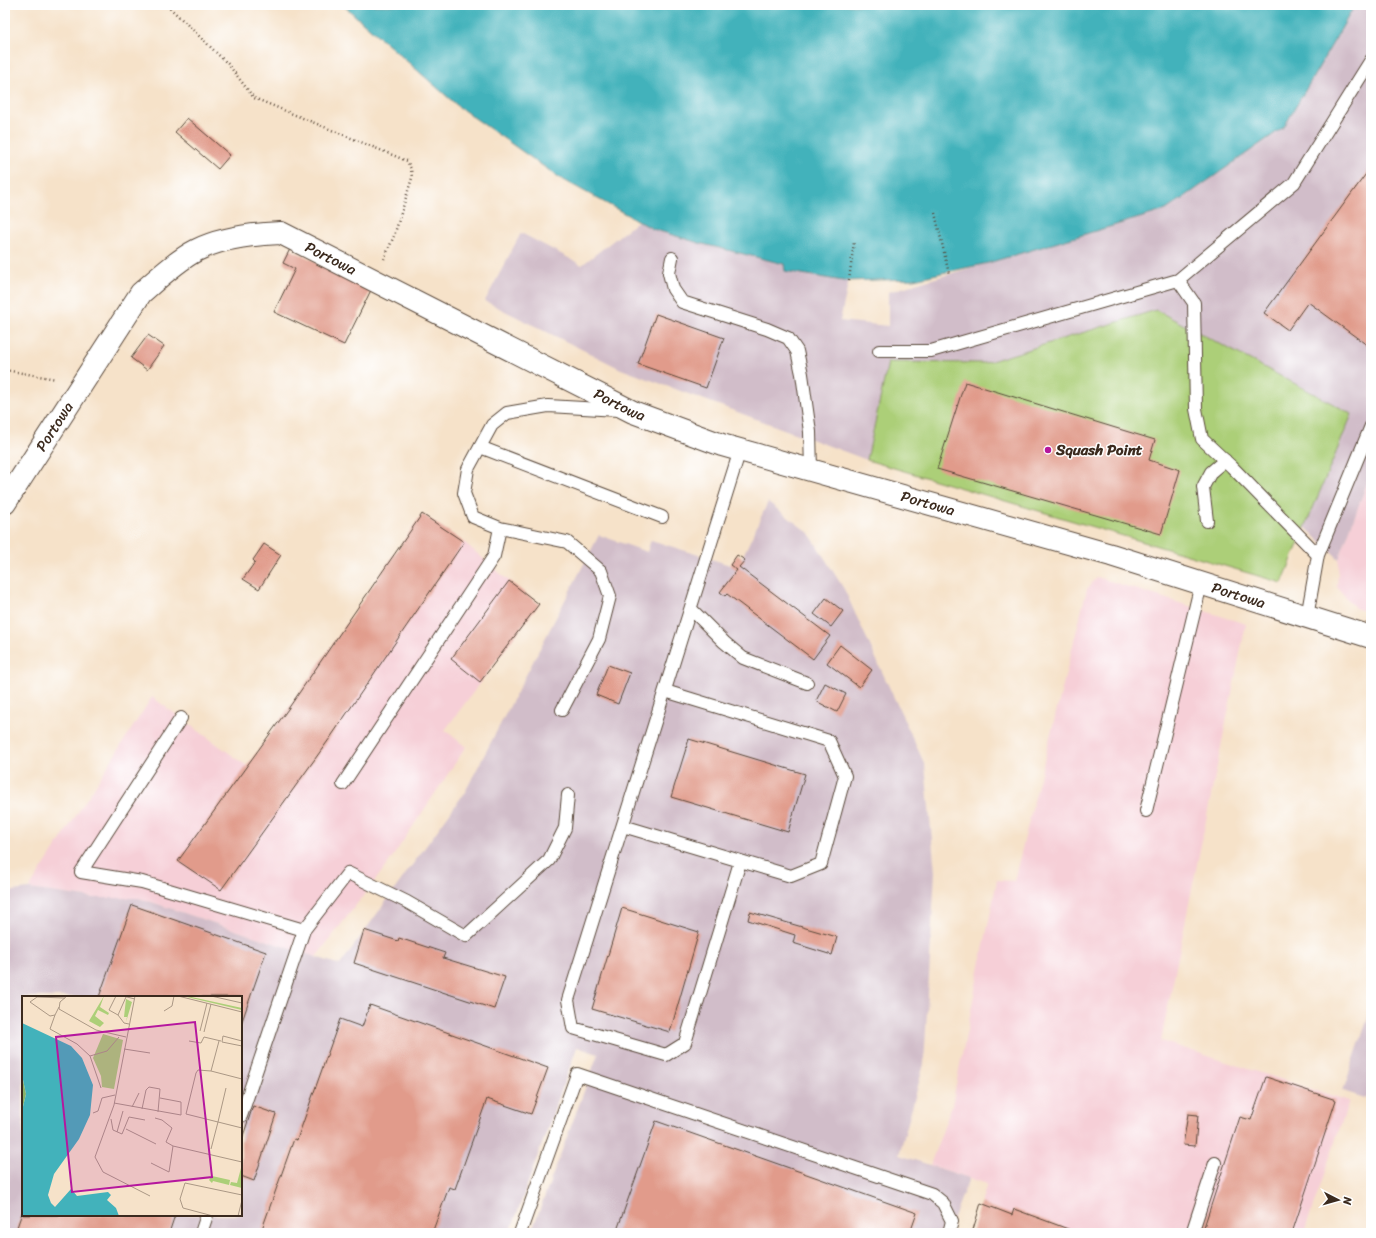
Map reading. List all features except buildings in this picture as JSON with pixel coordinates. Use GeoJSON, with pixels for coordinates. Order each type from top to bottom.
{"type":"FeatureCollection","features":[{"type":"Feature","properties":{"kind":"street","name":"Portowa"},"geometry":{"type":"LineString","coordinates":[[5,503],[141,292],[170,268],[197,250],[226,240],[260,234],[281,233],[633,412],[722,445],[1111,555],[1371,637]]}},
{"type":"Feature","properties":{"kind":"lane"},"geometry":{"type":"LineString","coordinates":[[880,351],[931,350],[1178,280],[1294,183],[1371,60]]}},
{"type":"Feature","properties":{"kind":"lane"},"geometry":{"type":"LineString","coordinates":[[672,258],[669,273],[673,289],[682,302],[767,329],[788,338],[797,351],[802,374],[810,432],[811,470]]}},
{"type":"Feature","properties":{"kind":"lane"},"geometry":{"type":"LineString","coordinates":[[1178,280],[1194,303],[1196,409],[1202,439],[1225,460],[1318,555]]}},
{"type":"Feature","properties":{"kind":"lane"},"geometry":{"type":"LineString","coordinates":[[562,710],[599,639],[610,596],[601,571],[567,542],[500,528],[473,517],[464,493],[468,469],[492,425],[507,413],[548,406],[633,412]]}},
{"type":"Feature","properties":{"kind":"lane"},"geometry":{"type":"LineString","coordinates":[[1307,617],[1318,555],[1371,426]]}},
{"type":"Feature","properties":{"kind":"lane"},"geometry":{"type":"LineString","coordinates":[[480,447],[662,517]]}},
{"type":"Feature","properties":{"kind":"lane"},"geometry":{"type":"LineString","coordinates":[[740,450],[568,1000],[573,1028],[666,1055],[685,1043],[740,862]]}},
{"type":"Feature","properties":{"kind":"lane"},"geometry":{"type":"LineString","coordinates":[[1207,522],[1203,487],[1211,472],[1225,460]]}},
{"type":"Feature","properties":{"kind":"lane"},"geometry":{"type":"LineString","coordinates":[[343,784],[494,556],[500,528]]}},
{"type":"Feature","properties":{"kind":"lane"},"geometry":{"type":"LineString","coordinates":[[1146,811],[1201,584]]}},
{"type":"Feature","properties":{"kind":"lane"},"geometry":{"type":"LineString","coordinates":[[691,609],[724,642],[743,658],[807,683]]}},
{"type":"Feature","properties":{"kind":"lane"},"geometry":{"type":"LineString","coordinates":[[623,826],[791,876],[821,864],[845,776],[829,741],[665,691]]}},
{"type":"Feature","properties":{"kind":"lane"},"geometry":{"type":"LineString","coordinates":[[181,718],[81,872],[142,882],[304,930]]}},
{"type":"Feature","properties":{"kind":"lane"},"geometry":{"type":"LineString","coordinates":[[242,1113],[304,930],[348,873],[407,902],[466,936],[549,860],[565,828],[568,795]]}},
{"type":"Feature","properties":{"kind":"lane"},"geometry":{"type":"LineString","coordinates":[[520,1233],[576,1074],[932,1194],[943,1203],[952,1221],[949,1233]]}},
{"type":"Feature","properties":{"kind":"lane"},"geometry":{"type":"LineString","coordinates":[[1192,1233],[1215,1163]]}},
{"type":"Feature","properties":{"kind":"lane"},"geometry":{"type":"LineString","coordinates":[[201,1233],[207,1216]]}},
{"type":"Feature","properties":{"kind":"path"},"geometry":{"type":"LineString","coordinates":[[167,5],[228,64],[254,98],[407,161],[411,169],[412,178],[394,236],[376,280]]}},
{"type":"Feature","properties":{"kind":"path"},"geometry":{"type":"LineString","coordinates":[[935,213],[949,274]]}},
{"type":"Feature","properties":{"kind":"path"},"geometry":{"type":"LineString","coordinates":[[849,280],[854,242]]}},
{"type":"Feature","properties":{"kind":"path"},"geometry":{"type":"LineString","coordinates":[[5,370],[82,384]]}},
{"type":"Feature","properties":{"kind":"shaded area"},"geometry":{"type":"Polygon","coordinates":[[[1355,5],[1371,5],[1371,472],[1339,559],[1304,526],[1352,414],[1156,310],[985,363],[888,362],[867,460],[621,369],[485,301],[521,233],[582,265],[638,221],[653,229],[699,243],[785,264],[785,271],[849,280],[840,321],[888,326],[888,292],[1166,210],[1284,127],[1355,5]]]}},
{"type":"Feature","properties":{"kind":"shaded area"},"geometry":{"type":"Polygon","coordinates":[[[1371,472],[1371,613],[1355,608],[1337,587],[1339,559],[1371,472]]]}},
{"type":"Feature","properties":{"kind":"shaded area"},"geometry":{"type":"Polygon","coordinates":[[[768,502],[809,533],[844,589],[925,765],[935,872],[924,1064],[899,1155],[969,1178],[948,1233],[531,1233],[598,1054],[577,1047],[510,1233],[5,1233],[5,892],[29,889],[94,898],[139,898],[340,965],[465,792],[599,535],[647,552],[651,540],[730,565],[737,555],[742,558],[768,502]]]}},
{"type":"Feature","properties":{"kind":"shaded area"},"geometry":{"type":"Polygon","coordinates":[[[422,514],[464,542],[509,581],[539,604],[445,730],[466,747],[387,865],[316,957],[139,898],[94,898],[29,889],[152,697],[247,766],[422,514]]]}},
{"type":"Feature","properties":{"kind":"shaded area"},"geometry":{"type":"Polygon","coordinates":[[[1097,577],[1246,624],[1161,1041],[1349,1101],[1304,1233],[1079,1233],[1014,1209],[1012,1215],[981,1203],[987,1184],[930,1165],[952,1105],[997,880],[1014,881],[1087,589],[1097,577]]]}},
{"type":"Feature","properties":{"kind":"shaded area"},"geometry":{"type":"Polygon","coordinates":[[[1371,1009],[1371,1100],[1343,1091],[1371,1009]]]}},
{"type":"Feature","properties":{"kind":"green space"},"geometry":{"type":"Polygon","coordinates":[[[1156,310],[1352,414],[1282,583],[867,460],[888,362],[985,363],[1156,310]]]}},
{"type":"Feature","properties":{"kind":"water"},"geometry":{"type":"Polygon","coordinates":[[[343,5],[1355,5],[1284,127],[1166,210],[988,263],[914,279],[843,281],[785,271],[784,264],[699,243],[653,229],[560,178],[459,107],[343,5]]]}},
{"type":"Feature","properties":{"kind":"place","name":"Squash Point"},"geometry":{"type":"Point","coordinates":[1048,450]}}]}
